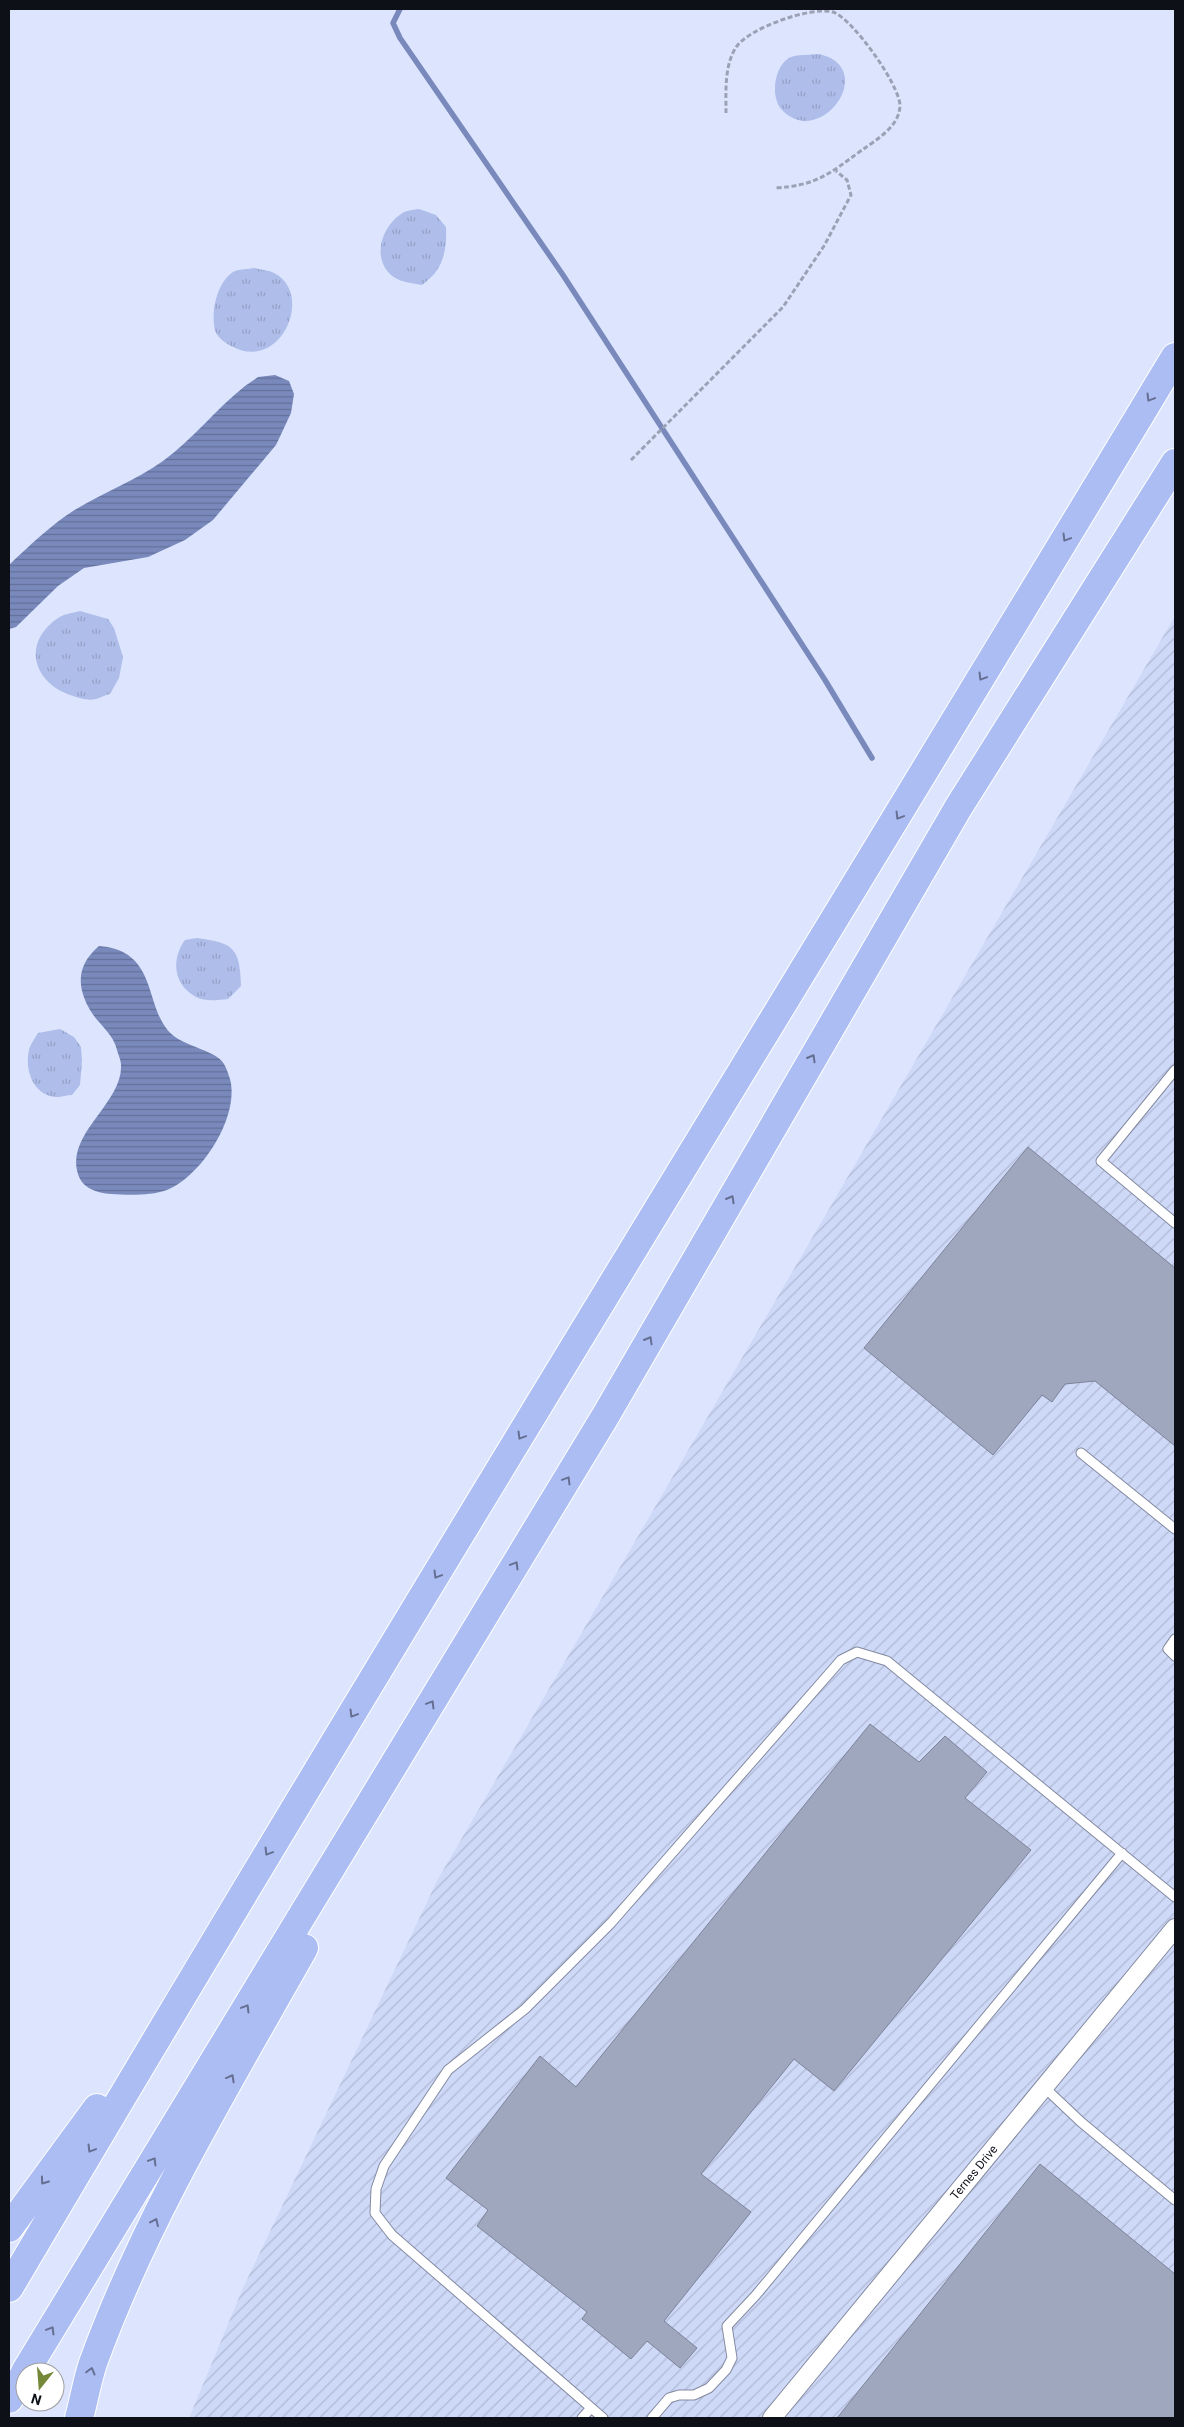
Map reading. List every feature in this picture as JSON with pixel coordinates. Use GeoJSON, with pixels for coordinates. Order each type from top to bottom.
{"type":"FeatureCollection","features":[{"type":"Feature","properties":{"kind":"highway"},"geometry":{"type":"LineString","coordinates":[[9,2288],[187,1986],[1175,357]]}},
{"type":"Feature","properties":{"kind":"highway"},"geometry":{"type":"LineString","coordinates":[[31,2362],[606,1415],[958,808],[1175,463]]}},
{"type":"Feature","properties":{"kind":"highway"},"geometry":{"type":"LineString","coordinates":[[79,2418],[92,2365],[176,2176],[386,1801],[405,1746]]}},
{"type":"Feature","properties":{"kind":"highway"},"geometry":{"type":"LineString","coordinates":[[9,2228],[187,1986]]}},
{"type":"Feature","properties":{"kind":"street","name":"Ternes Drive"},"geometry":{"type":"LineString","coordinates":[[772,2418],[1175,1928]]}},
{"type":"Feature","properties":{"kind":"lane"},"geometry":{"type":"LineString","coordinates":[[1175,1070],[1101,1161],[1175,1223]]}},
{"type":"Feature","properties":{"kind":"lane"},"geometry":{"type":"LineString","coordinates":[[1081,1453],[1175,1528]]}},
{"type":"Feature","properties":{"kind":"lane"},"geometry":{"type":"LineString","coordinates":[[1175,1640],[1168,1649],[1175,1656]]}},
{"type":"Feature","properties":{"kind":"lane"},"geometry":{"type":"LineString","coordinates":[[603,2418],[392,2235],[375,2213],[376,2188],[384,2166],[448,2070],[525,2009],[611,1923],[841,1660],[857,1652],[886,1661],[1175,1897]]}},
{"type":"Feature","properties":{"kind":"lane"},"geometry":{"type":"LineString","coordinates":[[652,2418],[669,2398],[679,2395],[694,2395],[709,2388],[726,2370],[732,2358],[727,2326],[756,2295],[1122,1854]]}},
{"type":"Feature","properties":{"kind":"lane"},"geometry":{"type":"LineString","coordinates":[[1044,2087],[1081,2122],[1175,2200]]}},
{"type":"Feature","properties":{"kind":"lane"},"geometry":{"type":"LineString","coordinates":[[582,2418],[591,2408]]}},
{"type":"Feature","properties":{"kind":"path"},"geometry":{"type":"LineString","coordinates":[[726,113],[727,77],[731,58],[737,46],[750,35],[801,12],[821,10],[835,12],[847,20],[886,70],[896,88],[900,106],[896,119],[887,132],[836,170],[798,187],[774,188]]}},
{"type":"Feature","properties":{"kind":"path"},"geometry":{"type":"LineString","coordinates":[[630,460],[783,307],[824,246],[851,195],[847,180],[836,170]]}},
{"type":"Feature","properties":{"kind":"shaded area"},"geometry":{"type":"Polygon","coordinates":[[[275,375],[289,381],[294,394],[291,413],[276,445],[213,520],[185,540],[148,557],[84,568],[58,586],[16,627],[9,629],[9,565],[64,517],[163,461],[245,386],[258,377],[275,375]]]}},
{"type":"Feature","properties":{"kind":"shaded area"},"geometry":{"type":"Polygon","coordinates":[[[1175,616],[1175,2418],[189,2418],[243,2288],[438,1879],[1175,616]]]}},
{"type":"Feature","properties":{"kind":"shaded area"},"geometry":{"type":"Polygon","coordinates":[[[99,946],[120,951],[134,960],[150,988],[160,1018],[169,1031],[182,1041],[209,1052],[220,1059],[230,1079],[232,1094],[229,1110],[224,1127],[215,1143],[193,1172],[180,1183],[160,1192],[132,1195],[100,1192],[91,1189],[83,1183],[78,1174],[76,1159],[80,1145],[86,1132],[113,1092],[119,1079],[121,1065],[115,1044],[93,1015],[82,992],[81,976],[83,968],[86,960],[99,946]]]}},
{"type":"Feature","properties":{"kind":"green space"},"geometry":{"type":"Polygon","coordinates":[[[819,54],[836,62],[844,74],[844,88],[838,102],[826,114],[812,120],[797,120],[782,110],[778,104],[775,90],[777,75],[784,62],[789,58],[799,55],[819,54]]]}},
{"type":"Feature","properties":{"kind":"green space"},"geometry":{"type":"Polygon","coordinates":[[[419,209],[436,215],[446,227],[446,244],[442,260],[435,273],[422,285],[405,282],[393,277],[381,259],[382,242],[389,226],[401,214],[419,209]]]}},
{"type":"Feature","properties":{"kind":"green space"},"geometry":{"type":"Polygon","coordinates":[[[255,268],[272,272],[286,283],[292,297],[292,312],[287,328],[277,340],[265,349],[249,352],[231,346],[219,337],[214,328],[214,310],[217,295],[228,276],[235,271],[255,268]]]}},
{"type":"Feature","properties":{"kind":"green space"},"geometry":{"type":"Polygon","coordinates":[[[80,611],[108,619],[114,628],[123,657],[119,678],[110,694],[93,700],[78,698],[59,690],[41,673],[37,662],[36,651],[39,639],[46,628],[60,617],[80,611]]]}},
{"type":"Feature","properties":{"kind":"green space"},"geometry":{"type":"Polygon","coordinates":[[[197,938],[227,945],[236,955],[239,963],[241,986],[228,999],[200,999],[188,992],[179,979],[176,963],[181,947],[185,940],[197,938]]]}},
{"type":"Feature","properties":{"kind":"green space"},"geometry":{"type":"Polygon","coordinates":[[[60,1029],[74,1037],[81,1047],[82,1061],[80,1085],[72,1095],[57,1097],[49,1096],[42,1092],[32,1081],[28,1058],[30,1046],[38,1033],[60,1029]]]}},
{"type":"Feature","properties":{"kind":"building"},"geometry":{"type":"Polygon","coordinates":[[[1028,1147],[1175,1268],[1175,1446],[1095,1381],[1065,1384],[1052,1402],[1042,1395],[993,1455],[864,1348],[1028,1147]]]}},
{"type":"Feature","properties":{"kind":"building"},"geometry":{"type":"Polygon","coordinates":[[[870,1724],[919,1762],[945,1736],[987,1772],[965,1798],[1031,1850],[834,2091],[794,2059],[701,2174],[751,2212],[664,2321],[697,2348],[680,2368],[647,2341],[631,2359],[582,2319],[587,2312],[477,2226],[488,2210],[446,2178],[540,2056],[576,2087],[870,1724]]]}},
{"type":"Feature","properties":{"kind":"building"},"geometry":{"type":"Polygon","coordinates":[[[1040,2164],[1175,2274],[1175,2418],[837,2418],[1040,2164]]]}},
{"type":"Feature","properties":{"kind":"waterway"},"geometry":{"type":"LineString","coordinates":[[400,9],[393,23],[400,38],[563,275],[825,680],[872,758]]}}]}
